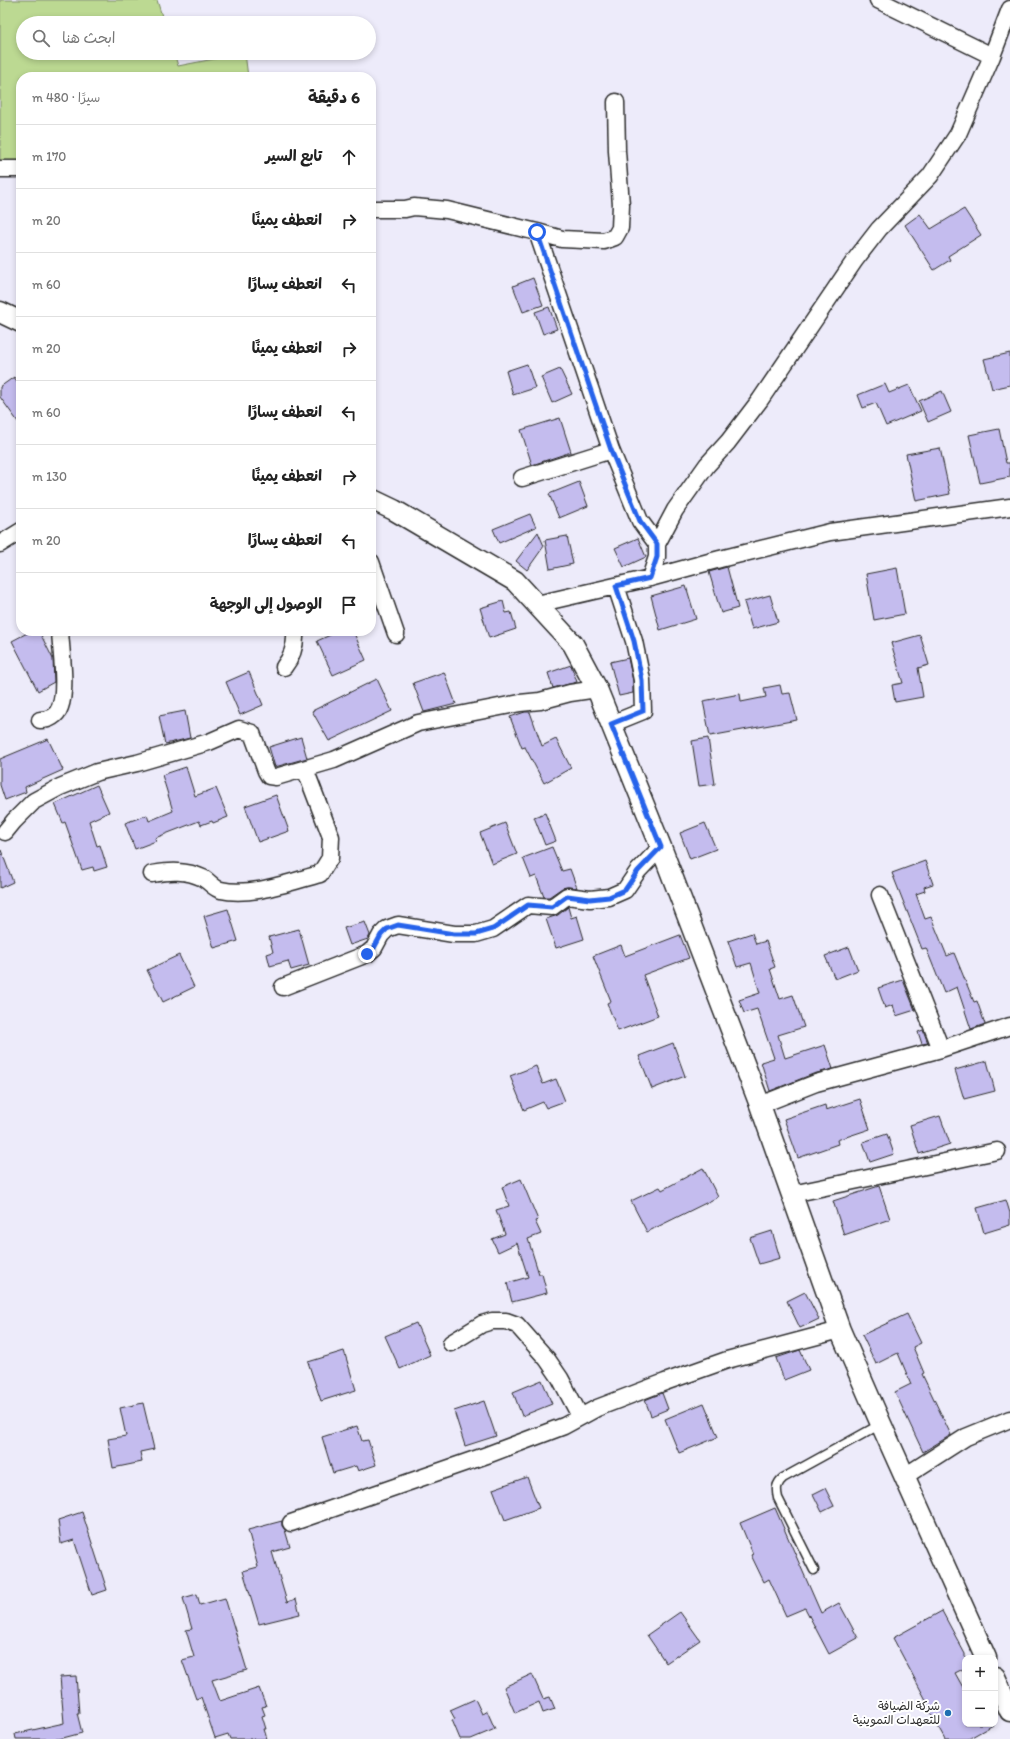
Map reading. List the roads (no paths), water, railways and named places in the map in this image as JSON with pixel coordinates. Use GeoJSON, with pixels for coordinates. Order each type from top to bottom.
{"type":"FeatureCollection","features":[{"type":"Feature","properties":{"kind":"street"},"geometry":{"type":"LineString","coordinates":[[878,0],[992,56]]}},
{"type":"Feature","properties":{"kind":"street"},"geometry":{"type":"LineString","coordinates":[[650,578],[657,557],[657,544],[676,510],[707,465],[728,442],[760,400],[855,260],[879,229],[930,176],[958,134],[992,56],[1010,9]]}},
{"type":"Feature","properties":{"kind":"street"},"geometry":{"type":"LineString","coordinates":[[376,209],[405,209],[414,207],[448,210],[562,239],[604,241],[615,237],[620,228],[621,205],[617,151],[616,102]]}},
{"type":"Feature","properties":{"kind":"street"},"geometry":{"type":"LineString","coordinates":[[0,169],[16,169]]}},
{"type":"Feature","properties":{"kind":"street"},"geometry":{"type":"LineString","coordinates":[[537,232],[611,450],[640,521],[657,544]]}},
{"type":"Feature","properties":{"kind":"street"},"geometry":{"type":"LineString","coordinates":[[0,312],[16,320]]}},
{"type":"Feature","properties":{"kind":"street"},"geometry":{"type":"LineString","coordinates":[[522,478],[611,450]]}},
{"type":"Feature","properties":{"kind":"street"},"geometry":{"type":"LineString","coordinates":[[376,501],[515,581],[573,644],[597,689],[661,847],[760,1105],[840,1330],[985,1655]]}},
{"type":"Feature","properties":{"kind":"street"},"geometry":{"type":"LineString","coordinates":[[536,604],[650,578],[830,532],[1010,507]]}},
{"type":"Feature","properties":{"kind":"street"},"geometry":{"type":"LineString","coordinates":[[0,544],[16,534]]}},
{"type":"Feature","properties":{"kind":"street"},"geometry":{"type":"LineString","coordinates":[[376,576],[396,634]]}},
{"type":"Feature","properties":{"kind":"street"},"geometry":{"type":"LineString","coordinates":[[611,724],[643,711],[642,680],[634,641],[616,586]]}},
{"type":"Feature","properties":{"kind":"street"},"geometry":{"type":"LineString","coordinates":[[40,720],[47,720],[60,708],[63,678],[60,636]]}},
{"type":"Feature","properties":{"kind":"street"},"geometry":{"type":"LineString","coordinates":[[284,667],[290,658],[296,636]]}},
{"type":"Feature","properties":{"kind":"street"},"geometry":{"type":"LineString","coordinates":[[5,832],[34,801],[60,787],[97,772],[136,763],[209,742],[239,729],[252,733],[269,776],[276,777],[334,760],[418,723],[597,689]]}},
{"type":"Feature","properties":{"kind":"street"},"geometry":{"type":"LineString","coordinates":[[152,874],[172,871],[186,872],[203,878],[219,890],[249,892],[320,874],[330,858],[331,837],[305,769]]}},
{"type":"Feature","properties":{"kind":"street"},"geometry":{"type":"LineString","coordinates":[[284,987],[367,954],[374,948],[381,935],[387,929],[398,925],[454,934],[476,934],[493,929],[528,905],[552,907],[567,896],[590,899],[609,897],[625,890],[638,871],[661,847]]}},
{"type":"Feature","properties":{"kind":"street"},"geometry":{"type":"LineString","coordinates":[[880,895],[941,1049]]}},
{"type":"Feature","properties":{"kind":"street"},"geometry":{"type":"LineString","coordinates":[[760,1105],[816,1083],[941,1049],[1010,1026]]}},
{"type":"Feature","properties":{"kind":"street"},"geometry":{"type":"LineString","coordinates":[[792,1194],[997,1151]]}},
{"type":"Feature","properties":{"kind":"street"},"geometry":{"type":"LineString","coordinates":[[451,1343],[482,1324],[492,1321],[506,1320],[517,1325],[547,1359],[560,1378],[580,1416]]}},
{"type":"Feature","properties":{"kind":"street"},"geometry":{"type":"LineString","coordinates":[[292,1523],[488,1455],[564,1426],[580,1416],[618,1399],[727,1360],[840,1330]]}},
{"type":"Feature","properties":{"kind":"street"},"geometry":{"type":"LineString","coordinates":[[905,1476],[966,1437],[1010,1419]]}},
{"type":"Feature","properties":{"kind":"street"},"geometry":{"type":"LineString","coordinates":[[998,1684],[1010,1711]]}},
{"type":"Feature","properties":{"kind":"lane"},"geometry":{"type":"LineString","coordinates":[[814,1570],[778,1498],[776,1491],[778,1483],[784,1478],[881,1424]]}},
{"type":"Feature","properties":{"kind":"place","name":"شركة الضيافة للتعهدات التموينية"},"geometry":{"type":"Point","coordinates":[948,1713]}}]}
